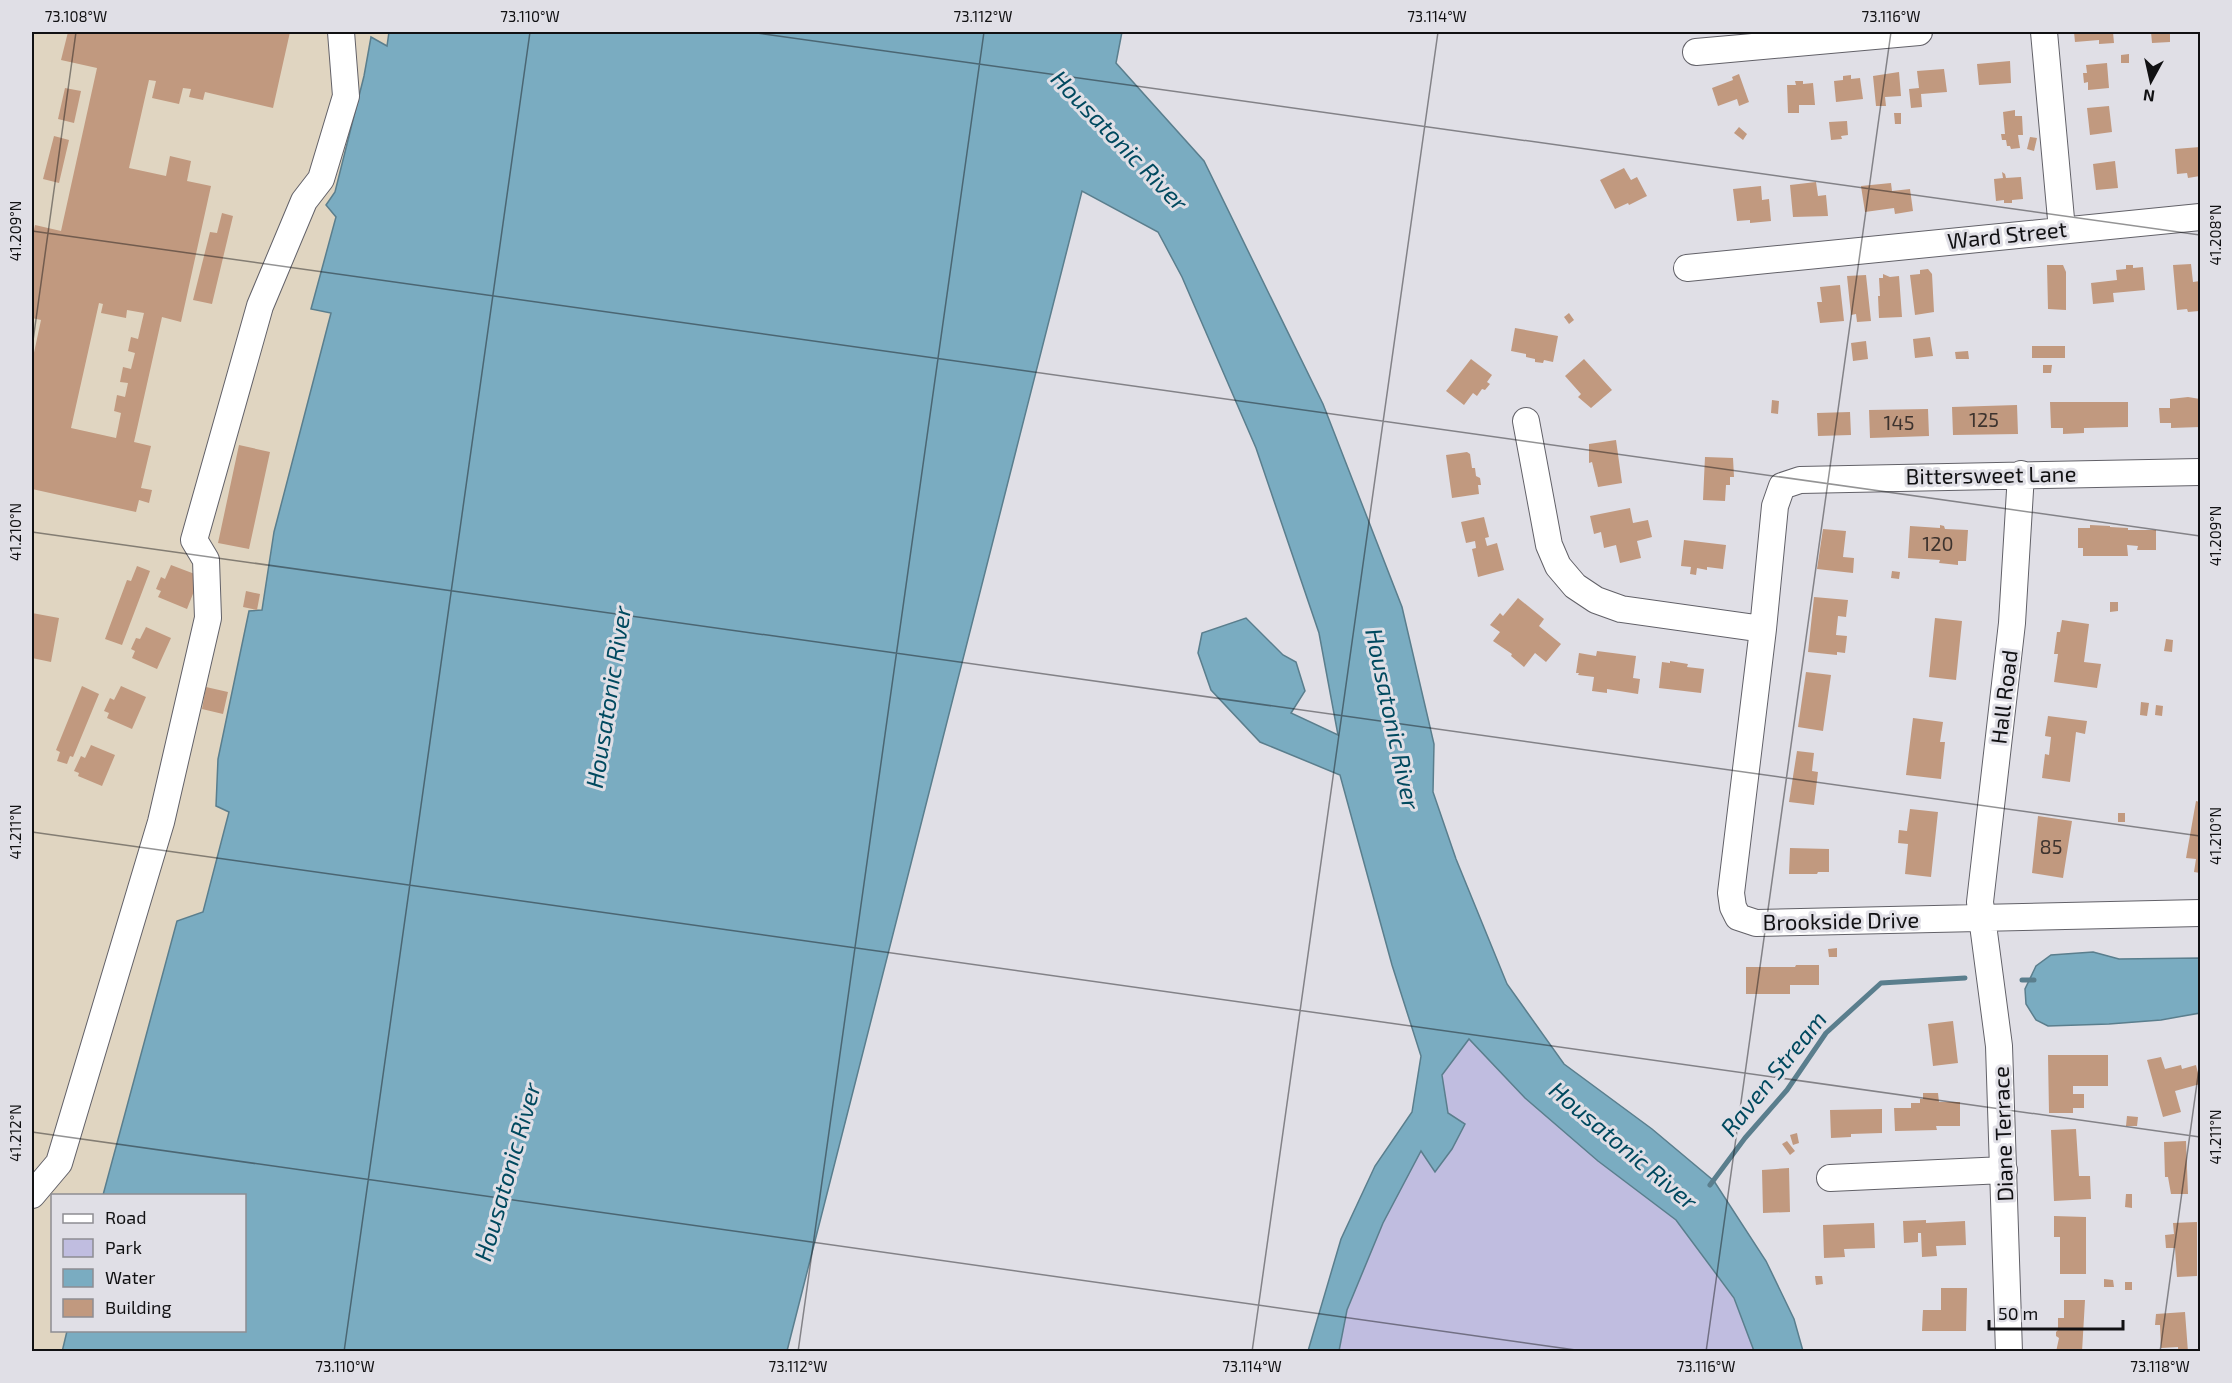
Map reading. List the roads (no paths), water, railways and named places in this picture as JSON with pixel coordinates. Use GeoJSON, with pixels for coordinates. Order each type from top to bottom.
{"type":"FeatureCollection","features":[{"type":"Feature","properties":{"kind":"street"},"geometry":{"type":"LineString","coordinates":[[32,1195],[59,1163],[160,822],[208,618],[206,560],[194,540],[261,306],[304,201],[321,179],[346,96],[341,32]]}},
{"type":"Feature","properties":{"kind":"street"},"geometry":{"type":"LineString","coordinates":[[1696,52],[1919,32]]}},
{"type":"Feature","properties":{"kind":"street"},"geometry":{"type":"LineString","coordinates":[[2044,32],[2062,230]]}},
{"type":"Feature","properties":{"kind":"street","name":"Ward Street"},"geometry":{"type":"LineString","coordinates":[[1688,268],[2200,217]]}},
{"type":"Feature","properties":{"kind":"street"},"geometry":{"type":"LineString","coordinates":[[1526,421],[1549,545],[1558,566],[1575,586],[1596,600],[1621,609],[1763,629]]}},
{"type":"Feature","properties":{"kind":"street","name":"Bittersweet Lane"},"geometry":{"type":"LineString","coordinates":[[1782,486],[1800,480],[2200,472]]}},
{"type":"Feature","properties":{"kind":"street","name":"Hall Road"},"geometry":{"type":"LineString","coordinates":[[1982,918],[1980,902],[2012,623],[2021,474]]}},
{"type":"Feature","properties":{"kind":"street","name":"Brookside Drive"},"geometry":{"type":"LineString","coordinates":[[1782,486],[1775,506],[1763,629],[1731,893],[1735,913],[1743,920],[1756,923],[2200,913]]}},
{"type":"Feature","properties":{"kind":"street","name":"Diane Terrace"},"geometry":{"type":"LineString","coordinates":[[1982,918],[2000,1046],[2009,1352]]}},
{"type":"Feature","properties":{"kind":"street"},"geometry":{"type":"LineString","coordinates":[[1830,1178],[2004,1170]]}},
{"type":"Feature","properties":{"kind":"water","name":"Housatonic River"},"geometry":{"type":"Polygon","coordinates":[[[389,32],[1122,32],[1116,63],[1204,161],[1323,404],[1402,607],[1434,744],[1433,792],[1456,859],[1507,984],[1564,1064],[1652,1129],[1714,1181],[1766,1261],[1794,1319],[1803,1351],[1754,1351],[1734,1298],[1676,1220],[1598,1161],[1525,1098],[1469,1039],[1442,1075],[1448,1113],[1465,1124],[1452,1149],[1435,1172],[1421,1151],[1383,1223],[1347,1310],[1339,1351],[1308,1351],[1341,1239],[1375,1166],[1412,1112],[1421,1056],[1392,965],[1340,775],[1260,742],[1211,690],[1198,653],[1202,633],[1246,618],[1283,655],[1296,662],[1305,691],[1291,713],[1338,735],[1319,633],[1256,448],[1182,277],[1158,232],[1082,191],[787,1351],[62,1352],[67,1332],[246,1332],[246,1194],[103,1194],[177,921],[203,912],[229,812],[216,806],[218,759],[249,611],[262,610],[274,532],[331,313],[311,309],[336,217],[326,205],[335,192],[364,76],[371,37],[387,46],[389,32]]]}},
{"type":"Feature","properties":{"kind":"water"},"geometry":{"type":"Polygon","coordinates":[[[2093,952],[2119,959],[2200,958],[2200,1013],[2161,1020],[2109,1024],[2048,1026],[2036,1020],[2026,1004],[2025,989],[2036,966],[2051,955],[2093,952]]]}},
{"type":"Feature","properties":{"kind":"waterway","name":"Raven Stream"},"geometry":{"type":"LineString","coordinates":[[1710,1185],[1745,1138],[1787,1090],[1826,1033],[1881,983],[1965,978]]}},
{"type":"Feature","properties":{"kind":"waterway","name":"Raven Stream"},"geometry":{"type":"LineString","coordinates":[[2022,980],[2034,980]]}}]}
